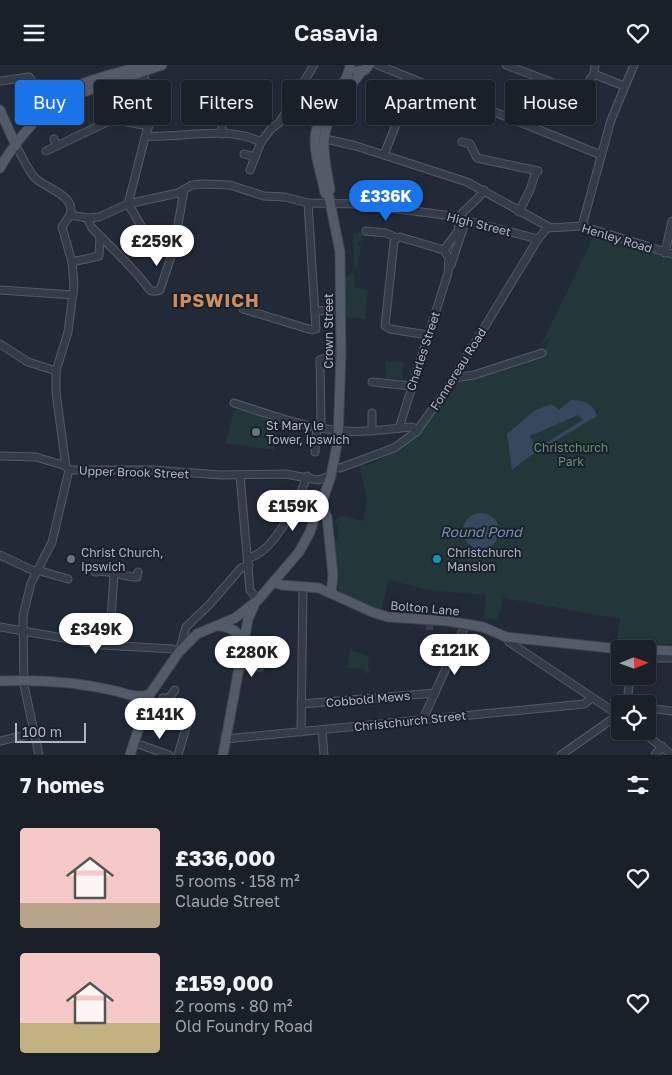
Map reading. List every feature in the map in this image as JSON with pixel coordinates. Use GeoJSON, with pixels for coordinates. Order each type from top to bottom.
{"type":"FeatureCollection","features":[{"type":"Feature","properties":{"kind":"main road"},"geometry":{"type":"LineString","coordinates":[[0,168],[16,146],[72,96],[143,69],[162,65]]}},
{"type":"Feature","properties":{"kind":"main road"},"geometry":{"type":"LineString","coordinates":[[350,66],[356,71],[366,69]]}},
{"type":"Feature","properties":{"kind":"main road","name":"Crown Street"},"geometry":{"type":"LineString","coordinates":[[258,600],[306,540],[318,507],[321,505],[331,469],[338,431],[341,353],[339,241],[329,200],[325,193],[314,142],[318,126],[347,79],[350,66]]}},
{"type":"Feature","properties":{"kind":"main road"},"geometry":{"type":"LineString","coordinates":[[326,138],[330,116],[350,85],[366,69]]}},
{"type":"Feature","properties":{"kind":"main road"},"geometry":{"type":"LineString","coordinates":[[0,110],[16,146]]}},
{"type":"Feature","properties":{"kind":"main road","name":"Crown Street"},"geometry":{"type":"LineString","coordinates":[[326,138],[323,147],[330,189],[329,200]]}},
{"type":"Feature","properties":{"kind":"main road"},"geometry":{"type":"LineString","coordinates":[[318,507],[327,517],[333,575],[331,593]]}},
{"type":"Feature","properties":{"kind":"main road","name":"Bolton Lane"},"geometry":{"type":"LineString","coordinates":[[274,582],[282,585],[319,588],[380,616],[466,624],[490,630],[506,637],[611,648]]}},
{"type":"Feature","properties":{"kind":"main road"},"geometry":{"type":"LineString","coordinates":[[132,755],[138,731],[179,652],[197,635],[238,616],[258,600]]}},
{"type":"Feature","properties":{"kind":"main road"},"geometry":{"type":"LineString","coordinates":[[223,755],[249,615],[258,600]]}},
{"type":"Feature","properties":{"kind":"main road"},"geometry":{"type":"LineString","coordinates":[[218,625],[229,627],[237,633],[241,640],[242,649]]}},
{"type":"Feature","properties":{"kind":"main road"},"geometry":{"type":"LineString","coordinates":[[656,650],[672,651]]}},
{"type":"Feature","properties":{"kind":"main road"},"geometry":{"type":"LineString","coordinates":[[0,681],[71,682],[139,697],[155,695]]}},
{"type":"Feature","properties":{"kind":"street"},"geometry":{"type":"LineString","coordinates":[[250,170],[261,142],[270,129],[279,123],[314,65]]}},
{"type":"Feature","properties":{"kind":"street"},"geometry":{"type":"LineString","coordinates":[[378,65],[412,80]]}},
{"type":"Feature","properties":{"kind":"street"},"geometry":{"type":"LineString","coordinates":[[506,65],[572,90],[586,85],[594,74],[595,65]]}},
{"type":"Feature","properties":{"kind":"street"},"geometry":{"type":"LineString","coordinates":[[582,226],[601,155],[624,86],[634,65]]}},
{"type":"Feature","properties":{"kind":"street"},"geometry":{"type":"LineString","coordinates":[[70,215],[87,218],[92,228],[146,283],[150,290],[157,291],[161,289],[172,253],[159,248],[151,241],[128,204],[149,126],[151,103],[143,69]]}},
{"type":"Feature","properties":{"kind":"street"},"geometry":{"type":"LineString","coordinates":[[366,69],[387,70]]}},
{"type":"Feature","properties":{"kind":"street"},"geometry":{"type":"LineString","coordinates":[[594,74],[624,86]]}},
{"type":"Feature","properties":{"kind":"street"},"geometry":{"type":"LineString","coordinates":[[0,81],[29,77],[31,80]]}},
{"type":"Feature","properties":{"kind":"street"},"geometry":{"type":"LineString","coordinates":[[495,113],[601,155]]}},
{"type":"Feature","properties":{"kind":"street"},"geometry":{"type":"LineString","coordinates":[[46,151],[56,143],[107,122],[122,121],[149,126]]}},
{"type":"Feature","properties":{"kind":"street"},"geometry":{"type":"LineString","coordinates":[[222,125],[222,133]]}},
{"type":"Feature","properties":{"kind":"street"},"geometry":{"type":"LineString","coordinates":[[384,155],[396,125]]}},
{"type":"Feature","properties":{"kind":"street"},"geometry":{"type":"LineString","coordinates":[[147,136],[222,133],[247,137],[261,142]]}},
{"type":"Feature","properties":{"kind":"street"},"geometry":{"type":"LineString","coordinates":[[326,138],[384,155],[466,182],[484,190],[519,212],[549,227],[538,239]]}},
{"type":"Feature","properties":{"kind":"street"},"geometry":{"type":"LineString","coordinates":[[462,141],[470,144],[477,158],[537,171],[519,212]]}},
{"type":"Feature","properties":{"kind":"street"},"geometry":{"type":"LineString","coordinates":[[16,146],[36,180],[69,202],[72,208],[62,227],[72,262],[73,295],[68,332],[56,371],[58,403],[67,468],[52,541],[26,599],[23,630],[25,680],[39,755]]}},
{"type":"Feature","properties":{"kind":"street"},"geometry":{"type":"LineString","coordinates":[[244,154],[255,157]]}},
{"type":"Feature","properties":{"kind":"street","name":"High Street"},"geometry":{"type":"LineString","coordinates":[[87,218],[104,216],[128,204],[184,191],[194,184],[230,185],[270,196],[308,203],[329,200],[463,219],[538,239]]}},
{"type":"Feature","properties":{"kind":"street"},"geometry":{"type":"LineString","coordinates":[[366,231],[386,233],[396,238],[400,237],[444,250],[484,190]]}},
{"type":"Feature","properties":{"kind":"street"},"geometry":{"type":"LineString","coordinates":[[177,231],[184,191]]}},
{"type":"Feature","properties":{"kind":"street"},"geometry":{"type":"LineString","coordinates":[[244,309],[312,330],[316,329],[308,203]]}},
{"type":"Feature","properties":{"kind":"street","name":"Charles Street"},"geometry":{"type":"LineString","coordinates":[[399,428],[463,219]]}},
{"type":"Feature","properties":{"kind":"street"},"geometry":{"type":"LineString","coordinates":[[668,253],[672,221]]}},
{"type":"Feature","properties":{"kind":"street","name":"Henley Road"},"geometry":{"type":"LineString","coordinates":[[549,227],[582,226],[668,253]]}},
{"type":"Feature","properties":{"kind":"street"},"geometry":{"type":"LineString","coordinates":[[72,262],[99,256],[100,236]]}},
{"type":"Feature","properties":{"kind":"street"},"geometry":{"type":"LineString","coordinates":[[396,238],[384,319],[386,327],[428,335]]}},
{"type":"Feature","properties":{"kind":"street","name":"Fonnereau Road"},"geometry":{"type":"LineString","coordinates":[[240,475],[286,474],[318,479],[331,469],[394,448],[418,429],[454,378],[538,239]]}},
{"type":"Feature","properties":{"kind":"street","name":"Charles Street"},"geometry":{"type":"LineString","coordinates":[[444,250],[449,258],[448,273]]}},
{"type":"Feature","properties":{"kind":"street"},"geometry":{"type":"LineString","coordinates":[[3,290],[73,295]]}},
{"type":"Feature","properties":{"kind":"street"},"geometry":{"type":"LineString","coordinates":[[315,311],[341,309]]}},
{"type":"Feature","properties":{"kind":"street"},"geometry":{"type":"LineString","coordinates":[[0,344],[28,362],[56,371]]}},
{"type":"Feature","properties":{"kind":"street"},"geometry":{"type":"LineString","coordinates":[[315,452],[319,427],[320,360],[341,353]]}},
{"type":"Feature","properties":{"kind":"street"},"geometry":{"type":"LineString","coordinates":[[454,378],[474,375],[542,353]]}},
{"type":"Feature","properties":{"kind":"street"},"geometry":{"type":"LineString","coordinates":[[372,382],[411,386]]}},
{"type":"Feature","properties":{"kind":"street"},"geometry":{"type":"LineString","coordinates":[[234,403],[287,421],[338,431],[418,429]]}},
{"type":"Feature","properties":{"kind":"street"},"geometry":{"type":"LineString","coordinates":[[372,413],[372,430]]}},
{"type":"Feature","properties":{"kind":"street","name":"Upper Brook Street"},"geometry":{"type":"LineString","coordinates":[[0,456],[36,457],[67,468],[240,475]]}},
{"type":"Feature","properties":{"kind":"street"},"geometry":{"type":"LineString","coordinates":[[240,475],[251,592],[258,600]]}},
{"type":"Feature","properties":{"kind":"street"},"geometry":{"type":"LineString","coordinates":[[0,627],[102,645],[173,649],[179,652],[186,627],[209,605],[241,568],[285,525],[307,477]]}},
{"type":"Feature","properties":{"kind":"street"},"geometry":{"type":"LineString","coordinates":[[0,555],[37,571],[68,579]]}},
{"type":"Feature","properties":{"kind":"street"},"geometry":{"type":"LineString","coordinates":[[95,572],[102,571],[137,577],[138,572]]}},
{"type":"Feature","properties":{"kind":"street"},"geometry":{"type":"LineString","coordinates":[[102,645],[103,623],[111,619],[114,574]]}},
{"type":"Feature","properties":{"kind":"street"},"geometry":{"type":"LineString","coordinates":[[301,731],[303,587]]}},
{"type":"Feature","properties":{"kind":"street"},"geometry":{"type":"LineString","coordinates":[[422,719],[466,624]]}},
{"type":"Feature","properties":{"kind":"street"},"geometry":{"type":"LineString","coordinates":[[122,631],[122,646]]}},
{"type":"Feature","properties":{"kind":"street"},"geometry":{"type":"LineString","coordinates":[[506,637],[509,642],[611,710]]}},
{"type":"Feature","properties":{"kind":"street"},"geometry":{"type":"LineString","coordinates":[[656,657],[672,658]]}},
{"type":"Feature","properties":{"kind":"street"},"geometry":{"type":"LineString","coordinates":[[239,665],[260,667]]}},
{"type":"Feature","properties":{"kind":"street"},"geometry":{"type":"LineString","coordinates":[[155,695],[169,698],[175,690]]}},
{"type":"Feature","properties":{"kind":"street","name":"Cobbold Mews"},"geometry":{"type":"LineString","coordinates":[[301,704],[434,693]]}},
{"type":"Feature","properties":{"kind":"street","name":"Christchurch Street"},"geometry":{"type":"LineString","coordinates":[[225,739],[584,703],[592,698]]}},
{"type":"Feature","properties":{"kind":"street"},"geometry":{"type":"LineString","coordinates":[[656,709],[672,711]]}},
{"type":"Feature","properties":{"kind":"street"},"geometry":{"type":"LineString","coordinates":[[178,755],[191,711]]}},
{"type":"Feature","properties":{"kind":"street"},"geometry":{"type":"LineString","coordinates":[[561,755],[611,722]]}},
{"type":"Feature","properties":{"kind":"street"},"geometry":{"type":"LineString","coordinates":[[322,730],[324,755]]}},
{"type":"Feature","properties":{"kind":"street"},"geometry":{"type":"LineString","coordinates":[[138,731],[141,745]]}},
{"type":"Feature","properties":{"kind":"street"},"geometry":{"type":"LineString","coordinates":[[0,741],[34,733]]}},
{"type":"Feature","properties":{"kind":"street"},"geometry":{"type":"LineString","coordinates":[[654,740],[672,755]]}},
{"type":"Feature","properties":{"kind":"street"},"geometry":{"type":"LineString","coordinates":[[141,745],[158,753],[169,755]]}},
{"type":"Feature","properties":{"kind":"street"},"geometry":{"type":"LineString","coordinates":[[132,755],[141,745]]}},
{"type":"Feature","properties":{"kind":"street"},"geometry":{"type":"LineString","coordinates":[[656,755],[662,746]]}},
{"type":"Feature","properties":{"kind":"green space"},"geometry":{"type":"Polygon","coordinates":[[[363,231],[377,236],[375,241],[374,237],[363,236],[361,241],[358,241],[358,245],[361,246],[357,269],[354,266],[353,237],[354,234],[363,231]]]}},
{"type":"Feature","properties":{"kind":"green space","name":"Christchurch Park"},"geometry":{"type":"Polygon","coordinates":[[[594,236],[672,258],[672,644],[656,644],[656,640],[617,640],[620,619],[503,598],[497,620],[484,617],[486,595],[428,590],[389,580],[381,611],[341,593],[338,588],[333,544],[338,538],[338,525],[334,522],[341,516],[363,521],[367,500],[359,463],[363,462],[366,466],[398,450],[422,431],[458,383],[456,381],[540,357],[550,339],[541,345],[594,236]],[[490,515],[468,544],[473,548],[498,540],[498,524],[490,515]]]}},
{"type":"Feature","properties":{"kind":"green space"},"geometry":{"type":"Polygon","coordinates":[[[350,274],[354,274],[355,287],[368,290],[365,319],[346,317],[345,278],[350,274]]]}},
{"type":"Feature","properties":{"kind":"green space"},"geometry":{"type":"Polygon","coordinates":[[[386,361],[403,362],[402,379],[386,379],[386,361]]]}},
{"type":"Feature","properties":{"kind":"green space"},"geometry":{"type":"Polygon","coordinates":[[[236,405],[279,420],[274,450],[225,443],[236,405]]]}},
{"type":"Feature","properties":{"kind":"green space"},"geometry":{"type":"Polygon","coordinates":[[[76,625],[81,626],[81,630],[97,634],[96,641],[62,634],[64,627],[74,629],[76,625]]]}},
{"type":"Feature","properties":{"kind":"green space"},"geometry":{"type":"Polygon","coordinates":[[[350,650],[369,656],[368,666],[370,671],[365,674],[365,669],[347,668],[350,650]]]}},
{"type":"Feature","properties":{"kind":"water"},"geometry":{"type":"Polygon","coordinates":[[[571,400],[580,401],[590,405],[597,416],[530,456],[512,470],[507,434],[534,411],[551,404],[559,410],[571,400]],[[578,415],[530,436],[536,449],[583,420],[578,415]]]}},
{"type":"Feature","properties":{"kind":"water","name":"Round Pond"},"geometry":{"type":"Polygon","coordinates":[[[481,513],[488,514],[494,518],[498,524],[498,538],[494,544],[488,548],[481,549],[474,548],[468,544],[464,538],[463,531],[464,524],[468,518],[474,514],[481,513]]]}},
{"type":"Feature","properties":{"kind":"tunnel"},"geometry":{"type":"LineString","coordinates":[[429,624],[430,630]]}},
{"type":"Feature","properties":{"kind":"place","name":"St Mary le Tower, ipswich"},"geometry":{"type":"Point","coordinates":[256,432]}},
{"type":"Feature","properties":{"kind":"place","name":"Christ Church, Ipswich"},"geometry":{"type":"Point","coordinates":[71,559]}},
{"type":"Feature","properties":{"kind":"place","name":"Christchurch Mansion"},"geometry":{"type":"Point","coordinates":[437,559]}},
{"type":"Feature","properties":{"kind":"district","name":"IPSWICH"},"geometry":{"type":"Point","coordinates":[216,300]}}]}
